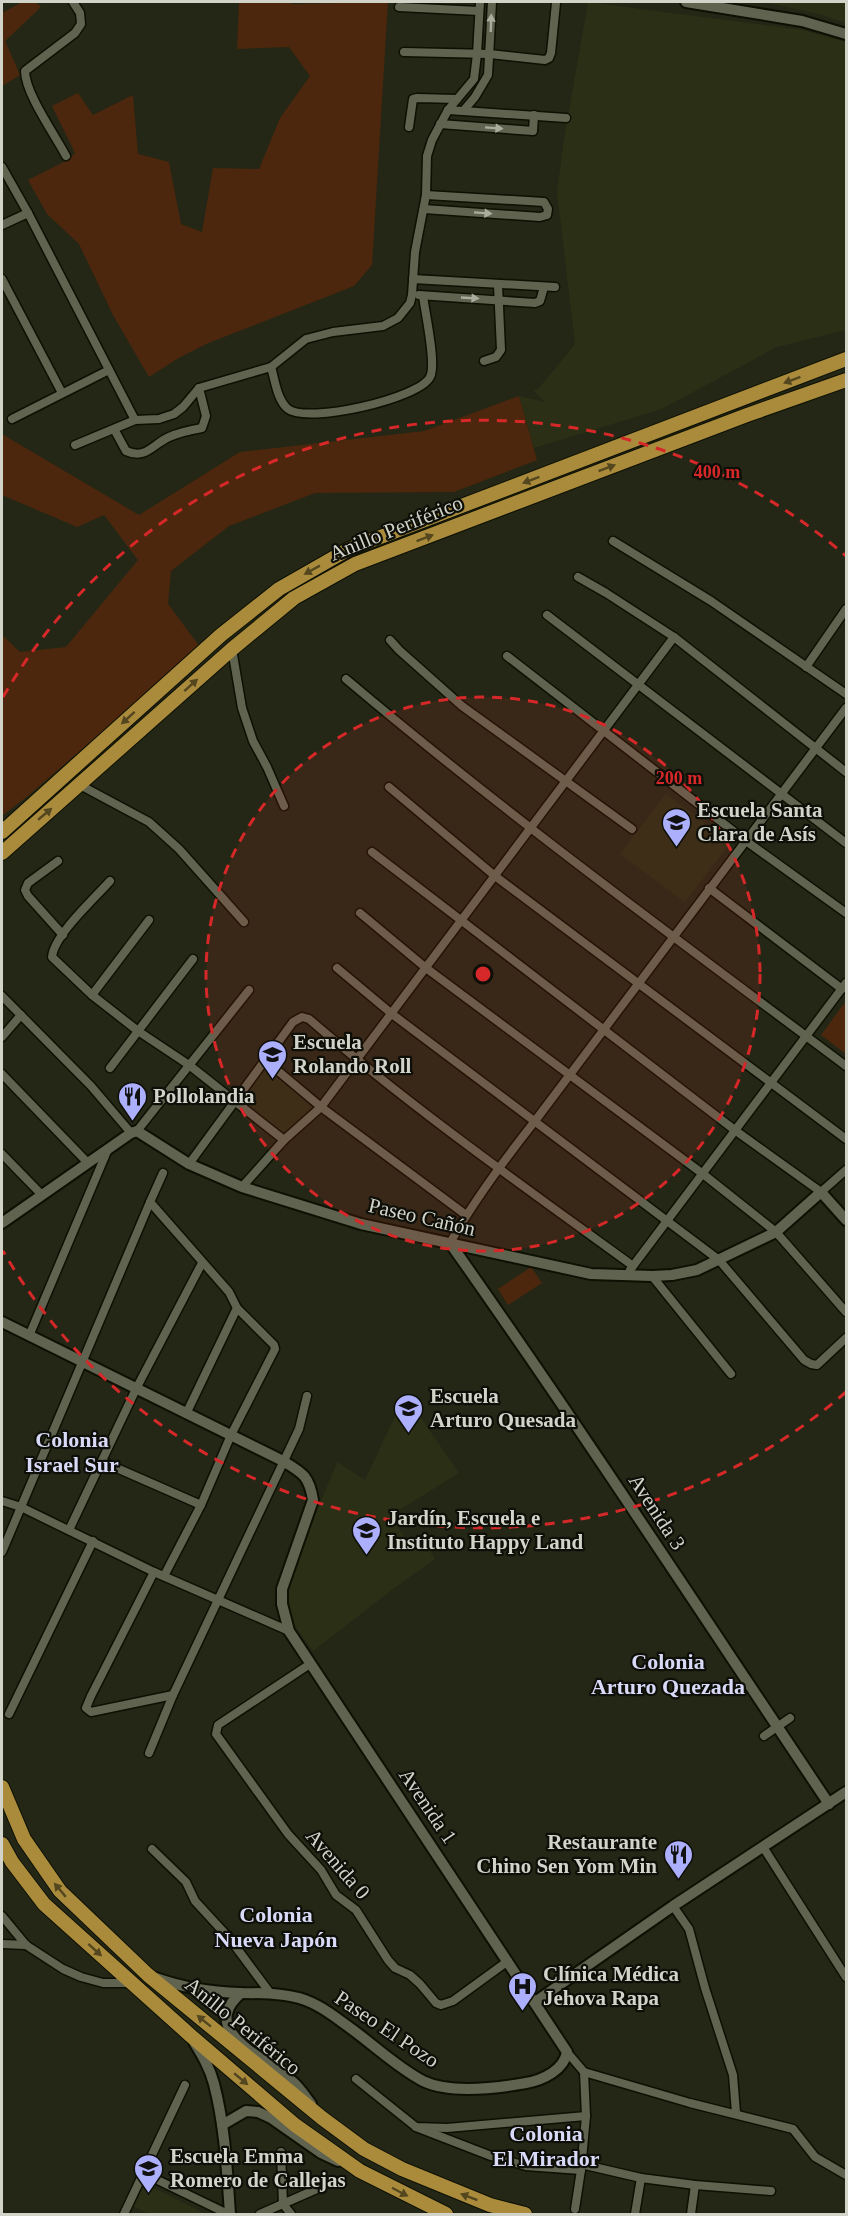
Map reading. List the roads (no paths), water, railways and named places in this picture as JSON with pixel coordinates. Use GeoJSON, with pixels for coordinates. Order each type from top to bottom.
{"type":"FeatureCollection","features":[{"type":"Feature","properties":{"kind":"highway","name":"Anillo Periférico"},"geometry":{"type":"LineString","coordinates":[[2,832],[221,635],[289,583],[350,549],[846,359]]}},
{"type":"Feature","properties":{"kind":"highway","name":"Anillo Periférico"},"geometry":{"type":"LineString","coordinates":[[2,853],[231,649],[294,598],[355,564],[777,403],[846,380]]}},
{"type":"Feature","properties":{"kind":"highway","name":"Anillo Periférico"},"geometry":{"type":"LineString","coordinates":[[2,1787],[24,1839],[60,1891],[148,1975],[322,2118],[364,2149],[402,2169],[490,2205],[525,2214]]}},
{"type":"Feature","properties":{"kind":"highway","name":"Anillo Periférico"},"geometry":{"type":"LineString","coordinates":[[2,1844],[12,1862],[44,1904],[191,2036],[296,2126],[360,2171],[446,2214]]}},
{"type":"Feature","properties":{"kind":"street"},"geometry":{"type":"LineString","coordinates":[[66,156],[32,94],[25,79],[25,71],[75,33],[81,24],[80,13],[73,2]]}},
{"type":"Feature","properties":{"kind":"street"},"geometry":{"type":"LineString","coordinates":[[464,110],[488,75],[492,2]]}},
{"type":"Feature","properties":{"kind":"street"},"geometry":{"type":"LineString","coordinates":[[686,2],[802,21],[846,34]]}},
{"type":"Feature","properties":{"kind":"street"},"geometry":{"type":"LineString","coordinates":[[404,52],[490,54],[545,60],[549,58],[556,3]]}},
{"type":"Feature","properties":{"kind":"street"},"geometry":{"type":"LineString","coordinates":[[75,445],[135,420],[159,419],[174,414],[200,388],[271,367],[306,339],[333,332],[376,327],[392,322],[405,310],[412,295],[415,252],[426,195],[427,156],[448,110],[474,79],[479,6],[399,7]]}},
{"type":"Feature","properties":{"kind":"street"},"geometry":{"type":"LineString","coordinates":[[409,127],[414,99],[457,99]]}},
{"type":"Feature","properties":{"kind":"street"},"geometry":{"type":"LineString","coordinates":[[448,110],[566,118]]}},
{"type":"Feature","properties":{"kind":"street"},"geometry":{"type":"LineString","coordinates":[[440,124],[533,131],[534,115]]}},
{"type":"Feature","properties":{"kind":"street"},"geometry":{"type":"LineString","coordinates":[[2,166],[135,420]]}},
{"type":"Feature","properties":{"kind":"street"},"geometry":{"type":"LineString","coordinates":[[424,209],[540,217],[547,215],[548,208],[544,202],[426,195]]}},
{"type":"Feature","properties":{"kind":"street"},"geometry":{"type":"LineString","coordinates":[[2,225],[28,213]]}},
{"type":"Feature","properties":{"kind":"street"},"geometry":{"type":"LineString","coordinates":[[2,279],[62,393]]}},
{"type":"Feature","properties":{"kind":"street"},"geometry":{"type":"LineString","coordinates":[[413,279],[555,287]]}},
{"type":"Feature","properties":{"kind":"street"},"geometry":{"type":"LineString","coordinates":[[484,361],[496,357],[501,350],[498,285]]}},
{"type":"Feature","properties":{"kind":"street"},"geometry":{"type":"LineString","coordinates":[[412,295],[536,303],[543,297],[544,287]]}},
{"type":"Feature","properties":{"kind":"street"},"geometry":{"type":"LineString","coordinates":[[271,367],[280,399],[288,409],[297,413],[326,413],[396,398],[429,380],[432,374],[432,358],[423,296]]}},
{"type":"Feature","properties":{"kind":"street"},"geometry":{"type":"LineString","coordinates":[[12,419],[109,369]]}},
{"type":"Feature","properties":{"kind":"street"},"geometry":{"type":"LineString","coordinates":[[114,429],[126,451],[138,454],[150,450],[167,438],[202,428],[206,417],[200,388]]}},
{"type":"Feature","properties":{"kind":"street"},"geometry":{"type":"LineString","coordinates":[[613,541],[711,601],[846,694]]}},
{"type":"Feature","properties":{"kind":"street"},"geometry":{"type":"LineString","coordinates":[[578,578],[606,592],[674,637],[846,772]]}},
{"type":"Feature","properties":{"kind":"street"},"geometry":{"type":"LineString","coordinates":[[806,667],[846,609]]}},
{"type":"Feature","properties":{"kind":"street"},"geometry":{"type":"LineString","coordinates":[[547,615],[846,843]]}},
{"type":"Feature","properties":{"kind":"street"},"geometry":{"type":"LineString","coordinates":[[242,1187],[284,1140],[321,1107],[674,637]]}},
{"type":"Feature","properties":{"kind":"street"},"geometry":{"type":"LineString","coordinates":[[390,640],[462,706],[632,829]]}},
{"type":"Feature","properties":{"kind":"street"},"geometry":{"type":"LineString","coordinates":[[231,649],[242,708],[253,741],[284,806]]}},
{"type":"Feature","properties":{"kind":"street"},"geometry":{"type":"LineString","coordinates":[[507,656],[746,841],[846,913]]}},
{"type":"Feature","properties":{"kind":"street"},"geometry":{"type":"LineString","coordinates":[[346,679],[673,937],[846,1065]]}},
{"type":"Feature","properties":{"kind":"street"},"geometry":{"type":"LineString","coordinates":[[450,1243],[498,1168],[536,1121],[569,1074],[846,708]]}},
{"type":"Feature","properties":{"kind":"street"},"geometry":{"type":"LineString","coordinates":[[80,785],[149,822],[179,849],[244,922]]}},
{"type":"Feature","properties":{"kind":"street"},"geometry":{"type":"LineString","coordinates":[[389,787],[495,876],[846,1139]]}},
{"type":"Feature","properties":{"kind":"street"},"geometry":{"type":"LineString","coordinates":[[372,852],[736,1131],[821,1192],[846,1220]]}},
{"type":"Feature","properties":{"kind":"street"},"geometry":{"type":"LineString","coordinates":[[58,861],[28,884],[25,890],[63,935]]}},
{"type":"Feature","properties":{"kind":"street"},"geometry":{"type":"LineString","coordinates":[[110,882],[63,935],[52,957],[92,995],[189,1065],[284,1140]]}},
{"type":"Feature","properties":{"kind":"street"},"geometry":{"type":"LineString","coordinates":[[189,1164],[293,1022],[302,1017],[309,1019],[357,1060],[630,1271],[844,986],[709,888]]}},
{"type":"Feature","properties":{"kind":"street"},"geometry":{"type":"LineString","coordinates":[[360,914],[426,968],[703,1174],[776,1232],[846,1312]]}},
{"type":"Feature","properties":{"kind":"street"},"geometry":{"type":"LineString","coordinates":[[92,995],[149,920]]}},
{"type":"Feature","properties":{"kind":"street"},"geometry":{"type":"LineString","coordinates":[[110,1068],[193,959]]}},
{"type":"Feature","properties":{"kind":"street"},"geometry":{"type":"LineString","coordinates":[[337,968],[392,1014],[719,1260],[804,1360],[817,1365],[846,1338]]}},
{"type":"Feature","properties":{"kind":"street"},"geometry":{"type":"LineString","coordinates":[[2,1223],[87,1162],[134,1132],[249,990]]}},
{"type":"Feature","properties":{"kind":"street"},"geometry":{"type":"LineString","coordinates":[[2,996],[134,1132]]}},
{"type":"Feature","properties":{"kind":"street"},"geometry":{"type":"LineString","coordinates":[[2,1037],[21,1015]]}},
{"type":"Feature","properties":{"kind":"street"},"geometry":{"type":"LineString","coordinates":[[265,1060],[321,1107],[466,1215]]}},
{"type":"Feature","properties":{"kind":"street"},"geometry":{"type":"LineString","coordinates":[[2,1074],[87,1162]]}},
{"type":"Feature","properties":{"kind":"street","name":"Paseo Cañón"},"geometry":{"type":"LineString","coordinates":[[134,1132],[189,1164],[242,1187],[361,1224],[591,1274],[630,1271],[652,1276],[697,1270],[776,1232],[846,1170]]}},
{"type":"Feature","properties":{"kind":"street"},"geometry":{"type":"LineString","coordinates":[[29,1336],[109,1148]]}},
{"type":"Feature","properties":{"kind":"street"},"geometry":{"type":"LineString","coordinates":[[2,1154],[41,1194]]}},
{"type":"Feature","properties":{"kind":"street"},"geometry":{"type":"LineString","coordinates":[[2,1552],[163,1173]]}},
{"type":"Feature","properties":{"kind":"street"},"geometry":{"type":"LineString","coordinates":[[150,1202],[229,1292],[237,1308],[274,1345],[201,1505],[164,1576]]}},
{"type":"Feature","properties":{"kind":"street","name":"Avenida 3"},"geometry":{"type":"LineString","coordinates":[[450,1243],[571,1415],[684,1590],[829,1804]]}},
{"type":"Feature","properties":{"kind":"street"},"geometry":{"type":"LineString","coordinates":[[69,1530],[136,1389],[202,1263]]}},
{"type":"Feature","properties":{"kind":"street"},"geometry":{"type":"LineString","coordinates":[[652,1276],[731,1374]]}},
{"type":"Feature","properties":{"kind":"street"},"geometry":{"type":"LineString","coordinates":[[186,1414],[237,1308]]}},
{"type":"Feature","properties":{"kind":"street","name":"Avenida 1"},"geometry":{"type":"LineString","coordinates":[[2,1322],[283,1461],[303,1474],[310,1485],[313,1500],[282,1590],[282,1605],[289,1631],[535,2002]]}},
{"type":"Feature","properties":{"kind":"street"},"geometry":{"type":"LineString","coordinates":[[150,1753],[173,1695],[298,1429],[307,1396]]}},
{"type":"Feature","properties":{"kind":"street"},"geometry":{"type":"LineString","coordinates":[[103,1462],[201,1505]]}},
{"type":"Feature","properties":{"kind":"street"},"geometry":{"type":"LineString","coordinates":[[2,1501],[21,1507],[154,1572],[289,1631]]}},
{"type":"Feature","properties":{"kind":"street"},"geometry":{"type":"LineString","coordinates":[[9,1714],[93,1541]]}},
{"type":"Feature","properties":{"kind":"street"},"geometry":{"type":"LineString","coordinates":[[154,1572],[86,1708],[91,1712],[97,1712],[173,1695]]}},
{"type":"Feature","properties":{"kind":"street","name":"Avenida 0"},"geometry":{"type":"LineString","coordinates":[[310,1664],[218,1725],[216,1734],[278,1822],[321,1870],[336,1895],[356,1910],[388,1960],[395,1968],[415,1980],[436,2003],[441,2005],[453,2001],[508,1961]]}},
{"type":"Feature","properties":{"kind":"street"},"geometry":{"type":"LineString","coordinates":[[764,1737],[790,1718]]}},
{"type":"Feature","properties":{"kind":"street"},"geometry":{"type":"LineString","coordinates":[[846,1792],[673,1906],[535,2002],[567,2052],[584,2072],[690,2103],[793,2129],[815,2157],[846,2175]]}},
{"type":"Feature","properties":{"kind":"street"},"geometry":{"type":"LineString","coordinates":[[763,1847],[846,1977]]}},
{"type":"Feature","properties":{"kind":"street"},"geometry":{"type":"LineString","coordinates":[[152,1849],[179,1873],[195,1901],[230,1939],[270,1993]]}},
{"type":"Feature","properties":{"kind":"street"},"geometry":{"type":"LineString","coordinates":[[673,1906],[689,1929],[733,2075],[736,2113]]}},
{"type":"Feature","properties":{"kind":"street"},"geometry":{"type":"LineString","coordinates":[[2,1916],[26,1945],[63,1969],[103,1983],[131,1983]]}},
{"type":"Feature","properties":{"kind":"street"},"geometry":{"type":"LineString","coordinates":[[2,1944],[26,1945]]}},
{"type":"Feature","properties":{"kind":"street","name":"Paseo El Pozo"},"geometry":{"type":"LineString","coordinates":[[148,1975],[181,1987],[241,1993],[270,1993],[300,1998],[321,2007],[424,2081],[438,2086],[463,2088],[510,2086],[538,2081],[563,2064],[567,2052]]}},
{"type":"Feature","properties":{"kind":"street"},"geometry":{"type":"LineString","coordinates":[[241,1993],[230,2003],[226,2012],[229,2028],[237,2040],[294,2082],[322,2118]]}},
{"type":"Feature","properties":{"kind":"street"},"geometry":{"type":"LineString","coordinates":[[143,2173],[229,2214],[222,2125],[214,2084],[207,2065],[191,2036]]}},
{"type":"Feature","properties":{"kind":"street"},"geometry":{"type":"LineString","coordinates":[[575,2209],[586,2116],[584,2072]]}},
{"type":"Feature","properties":{"kind":"street"},"geometry":{"type":"LineString","coordinates":[[356,2079],[416,2127],[491,2156],[526,2166],[581,2167],[695,2185],[771,2191]]}},
{"type":"Feature","properties":{"kind":"street"},"geometry":{"type":"LineString","coordinates":[[124,2214],[185,2085]]}},
{"type":"Feature","properties":{"kind":"street"},"geometry":{"type":"LineString","coordinates":[[222,2125],[246,2111],[258,2112],[271,2118],[321,2153],[360,2171]]}},
{"type":"Feature","properties":{"kind":"street"},"geometry":{"type":"LineString","coordinates":[[416,2127],[447,2128],[586,2116]]}},
{"type":"Feature","properties":{"kind":"street"},"geometry":{"type":"LineString","coordinates":[[281,2152],[283,2204],[291,2214]]}},
{"type":"Feature","properties":{"kind":"street"},"geometry":{"type":"LineString","coordinates":[[635,2214],[641,2178]]}},
{"type":"Feature","properties":{"kind":"street"},"geometry":{"type":"LineString","coordinates":[[691,2214],[695,2185]]}},
{"type":"Feature","properties":{"kind":"street"},"geometry":{"type":"LineString","coordinates":[[260,2214],[319,2188]]}},
{"type":"Feature","properties":{"kind":"place","name":"Escuela Santa Clara de Asís"},"geometry":{"type":"Point","coordinates":[676,848]}},
{"type":"Feature","properties":{"kind":"place","name":"Escuela Rolando Roll"},"geometry":{"type":"Point","coordinates":[272,1080]}},
{"type":"Feature","properties":{"kind":"place","name":"Pollolandia"},"geometry":{"type":"Point","coordinates":[132,1122]}},
{"type":"Feature","properties":{"kind":"place","name":"Escuela Arturo Quesada"},"geometry":{"type":"Point","coordinates":[409,1434]}},
{"type":"Feature","properties":{"kind":"place","name":"Jardín, Escuela e Instituto Happy Land"},"geometry":{"type":"Point","coordinates":[366,1556]}},
{"type":"Feature","properties":{"kind":"place","name":"Restaurante Chino Sen Yom Min"},"geometry":{"type":"Point","coordinates":[678,1880]}},
{"type":"Feature","properties":{"kind":"place","name":"Clínica Médica Jehova Rapa"},"geometry":{"type":"Point","coordinates":[522,2012]}},
{"type":"Feature","properties":{"kind":"place","name":"Escuela Emma Romero de Callejas"},"geometry":{"type":"Point","coordinates":[149,2194]}},
{"type":"Feature","properties":{"kind":"district","name":"Colonia Israel Sur"},"geometry":{"type":"Point","coordinates":[72,1452]}},
{"type":"Feature","properties":{"kind":"district","name":"Colonia Arturo Quezada"},"geometry":{"type":"Point","coordinates":[668,1674]}},
{"type":"Feature","properties":{"kind":"district","name":"Colonia Nueva Japón"},"geometry":{"type":"Point","coordinates":[276,1926]}},
{"type":"Feature","properties":{"kind":"district","name":"Colonia El Mirador"},"geometry":{"type":"Point","coordinates":[546,2146]}}]}
